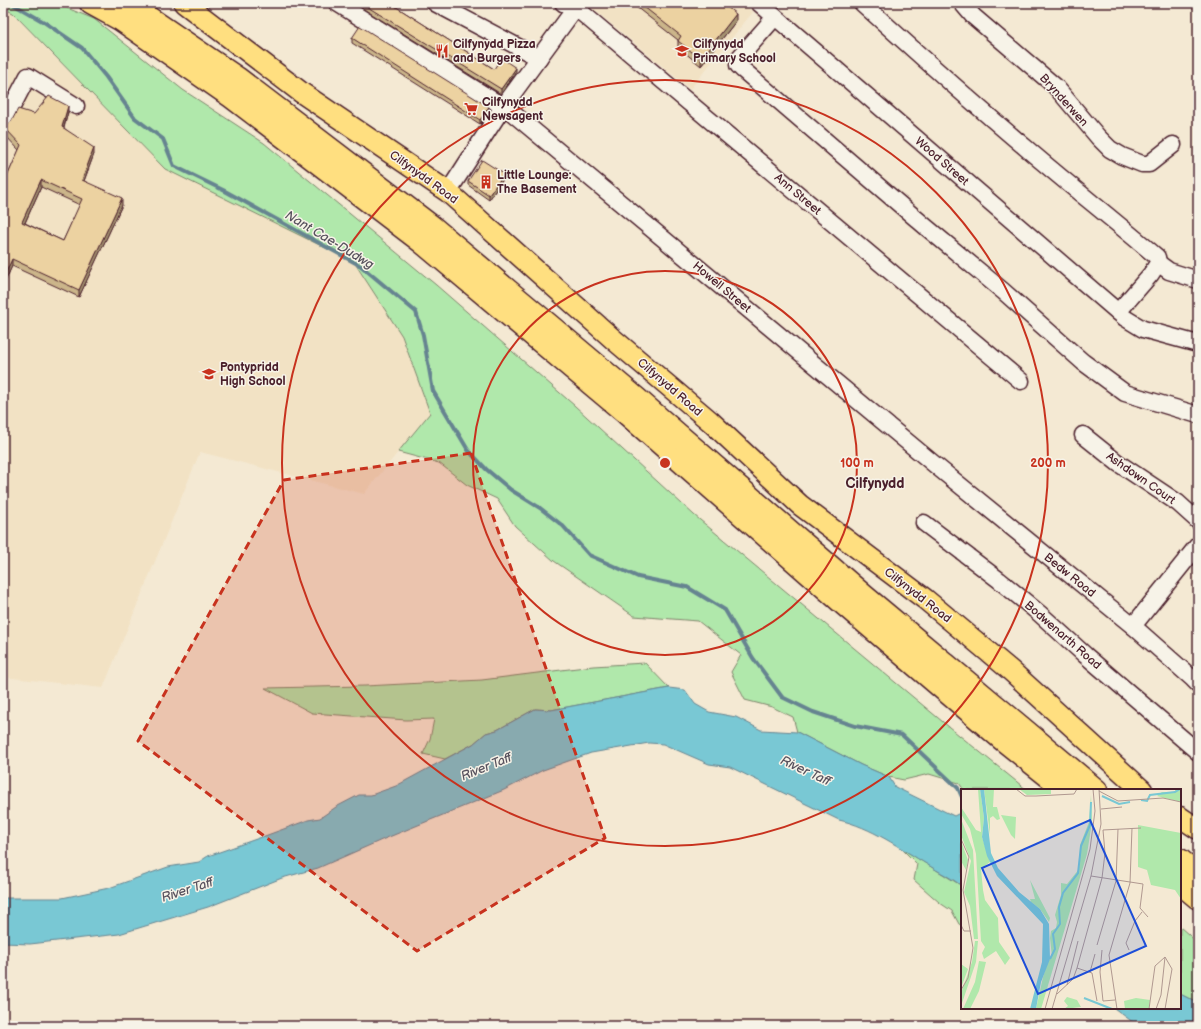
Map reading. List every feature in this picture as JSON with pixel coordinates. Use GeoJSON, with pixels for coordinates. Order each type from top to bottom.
{"type":"FeatureCollection","features":[{"type":"Feature","properties":{"kind":"highway"},"geometry":{"type":"LineString","coordinates":[[90,3],[120,19],[232,96],[422,242],[626,413],[851,610],[1002,739],[1065,789]]}},
{"type":"Feature","properties":{"kind":"highway"},"geometry":{"type":"LineString","coordinates":[[127,3],[237,78],[431,226],[637,399],[864,596],[1095,789]]}},
{"type":"Feature","properties":{"kind":"highway"},"geometry":{"type":"LineString","coordinates":[[1181,861],[1198,875]]}},
{"type":"Feature","properties":{"kind":"highway"},"geometry":{"type":"LineString","coordinates":[[1181,884],[1198,898]]}},
{"type":"Feature","properties":{"kind":"main road","name":"Cilfynydd Road"},"geometry":{"type":"LineString","coordinates":[[184,3],[302,94],[448,192],[613,338],[710,421],[800,505],[931,604],[1010,670],[1141,789]]}},
{"type":"Feature","properties":{"kind":"main road"},"geometry":{"type":"LineString","coordinates":[[1181,818],[1198,828]]}},
{"type":"Feature","properties":{"kind":"street","name":"Howell Street"},"geometry":{"type":"LineString","coordinates":[[337,3],[510,111],[940,469]]}},
{"type":"Feature","properties":{"kind":"street"},"geometry":{"type":"LineString","coordinates":[[435,3],[539,58]]}},
{"type":"Feature","properties":{"kind":"street","name":"Wood Street"},"geometry":{"type":"LineString","coordinates":[[759,3],[1121,315],[1143,329],[1198,344]]}},
{"type":"Feature","properties":{"kind":"street"},"geometry":{"type":"LineString","coordinates":[[862,3],[1025,148],[1157,257],[1158,263],[1168,271],[1198,280]]}},
{"type":"Feature","properties":{"kind":"street","name":"Brynderwen"},"geometry":{"type":"LineString","coordinates":[[962,3],[973,16],[1056,87],[1110,149],[1122,156],[1142,164],[1149,164],[1173,145]]}},
{"type":"Feature","properties":{"kind":"street"},"geometry":{"type":"LineString","coordinates":[[448,192],[503,107],[539,58],[572,5]]}},
{"type":"Feature","properties":{"kind":"street","name":"Ann Street"},"geometry":{"type":"LineString","coordinates":[[572,5],[1021,381]]}},
{"type":"Feature","properties":{"kind":"street"},"geometry":{"type":"LineString","coordinates":[[775,17],[739,58],[738,65],[743,70],[926,228],[1003,291],[1083,362],[1125,393],[1198,415]]}},
{"type":"Feature","properties":{"kind":"street"},"geometry":{"type":"LineString","coordinates":[[3,124],[28,76],[76,106]]}},
{"type":"Feature","properties":{"kind":"street"},"geometry":{"type":"LineString","coordinates":[[1121,315],[1158,263]]}},
{"type":"Feature","properties":{"kind":"street","name":"Ashdown Court"},"geometry":{"type":"LineString","coordinates":[[1083,435],[1118,463],[1178,504],[1198,522]]}},
{"type":"Feature","properties":{"kind":"street","name":"Bedw Road"},"geometry":{"type":"LineString","coordinates":[[940,469],[1133,626],[1198,684]]}},
{"type":"Feature","properties":{"kind":"street","name":"Bodwenarth Road"},"geometry":{"type":"LineString","coordinates":[[924,523],[1040,614],[1085,655],[1198,752]]}},
{"type":"Feature","properties":{"kind":"street"},"geometry":{"type":"LineString","coordinates":[[1133,626],[1198,545]]}},
{"type":"Feature","properties":{"kind":"highlighted area"},"geometry":{"type":"Polygon","coordinates":[[[471,453],[605,838],[417,951],[138,741],[284,480],[471,453]]]}},
{"type":"Feature","properties":{"kind":"shaded area","name":"Cilfynydd Primary School"},"geometry":{"type":"Polygon","coordinates":[[[593,3],[742,3],[753,12],[690,89],[591,7],[593,3]]]}},
{"type":"Feature","properties":{"kind":"shaded area","name":"Pontypridd High School"},"geometry":{"type":"Polygon","coordinates":[[[3,9],[12,13],[165,169],[354,262],[402,336],[430,413],[364,494],[200,452],[103,688],[3,677],[3,9]]]}},
{"type":"Feature","properties":{"kind":"green space"},"geometry":{"type":"Polygon","coordinates":[[[3,3],[55,3],[94,19],[183,90],[264,143],[436,285],[575,406],[694,515],[1026,789],[963,789],[959,783],[929,774],[904,780],[889,777],[861,765],[797,732],[793,717],[772,707],[745,700],[731,672],[741,655],[698,621],[634,616],[554,561],[515,526],[497,499],[467,485],[439,463],[398,452],[430,413],[402,336],[354,262],[165,169],[13,13],[3,8],[3,3]]]}},
{"type":"Feature","properties":{"kind":"green space"},"geometry":{"type":"Polygon","coordinates":[[[645,663],[669,688],[551,710],[535,709],[497,730],[486,733],[473,744],[445,759],[423,754],[430,739],[434,719],[406,720],[312,713],[265,688],[365,686],[482,680],[593,666],[645,663]]]}},
{"type":"Feature","properties":{"kind":"green space"},"geometry":{"type":"Polygon","coordinates":[[[901,848],[961,885],[961,925],[952,911],[940,903],[914,880],[917,864],[901,848]]]}},
{"type":"Feature","properties":{"kind":"green space"},"geometry":{"type":"Polygon","coordinates":[[[1181,928],[1198,943],[1198,1003],[1181,994],[1181,928]]]}},
{"type":"Feature","properties":{"kind":"water","name":"River Taff"},"geometry":{"type":"Polygon","coordinates":[[[669,688],[685,690],[695,704],[709,712],[736,717],[761,730],[797,732],[861,765],[889,777],[895,787],[954,816],[961,812],[961,885],[874,833],[851,823],[839,820],[730,767],[709,764],[663,744],[649,743],[591,753],[543,770],[504,790],[384,839],[318,868],[282,878],[208,907],[119,934],[30,944],[3,943],[3,898],[62,898],[109,888],[168,867],[199,862],[208,856],[308,820],[320,818],[336,807],[359,795],[371,795],[396,786],[473,744],[486,733],[497,730],[535,709],[551,710],[669,688]]]}},
{"type":"Feature","properties":{"kind":"water"},"geometry":{"type":"Polygon","coordinates":[[[1181,994],[1198,1003],[1198,1026],[1138,1026],[1115,1009],[1181,1009],[1181,994]]]}},
{"type":"Feature","properties":{"kind":"building"},"geometry":{"type":"Polygon","coordinates":[[[361,3],[390,3],[494,69],[501,58],[516,68],[501,89],[361,3]]]}},
{"type":"Feature","properties":{"kind":"building"},"geometry":{"type":"Polygon","coordinates":[[[639,3],[722,3],[736,14],[701,59],[678,41],[681,36],[639,3]]]}},
{"type":"Feature","properties":{"kind":"building"},"geometry":{"type":"Polygon","coordinates":[[[360,26],[489,107],[480,120],[352,38],[360,26]]]}},
{"type":"Feature","properties":{"kind":"building"},"geometry":{"type":"Polygon","coordinates":[[[49,96],[68,106],[62,127],[94,148],[82,180],[122,198],[79,290],[12,259],[3,279],[3,186],[21,145],[5,128],[11,122],[18,109],[34,114],[49,96]],[[41,180],[22,222],[63,241],[82,199],[41,180]]]}},
{"type":"Feature","properties":{"kind":"building","name":"Little Lounge: The Basement"},"geometry":{"type":"Polygon","coordinates":[[[482,160],[504,174],[489,195],[468,181],[482,160]]]}},
{"type":"Feature","properties":{"kind":"waterway","name":"Nant Cae-Dudwg"},"geometry":{"type":"LineString","coordinates":[[11,3],[44,22],[82,48],[106,77],[135,118],[163,139],[174,166],[225,191],[361,266],[416,312],[423,335],[433,391],[468,450],[486,469],[511,490],[540,508],[563,526],[589,555],[638,577],[687,587],[725,610],[753,658],[782,697],[813,712],[855,726],[902,735],[958,788],[961,795]]}},
{"type":"Feature","properties":{"kind":"place","name":"Cilfynydd Pizza and Burgers"},"geometry":{"type":"Point","coordinates":[442,51]}},
{"type":"Feature","properties":{"kind":"place","name":"Cilfynydd Primary School"},"geometry":{"type":"Point","coordinates":[682,51]}},
{"type":"Feature","properties":{"kind":"place","name":"Cilfynydd Newsagent"},"geometry":{"type":"Point","coordinates":[471,109]}},
{"type":"Feature","properties":{"kind":"place","name":"Little Lounge: The Basement"},"geometry":{"type":"Point","coordinates":[486,182]}},
{"type":"Feature","properties":{"kind":"place","name":"Pontypridd High School"},"geometry":{"type":"Point","coordinates":[209,374]}},
{"type":"Feature","properties":{"kind":"district","name":"Cilfynydd"},"geometry":{"type":"Point","coordinates":[875,483]}}]}
